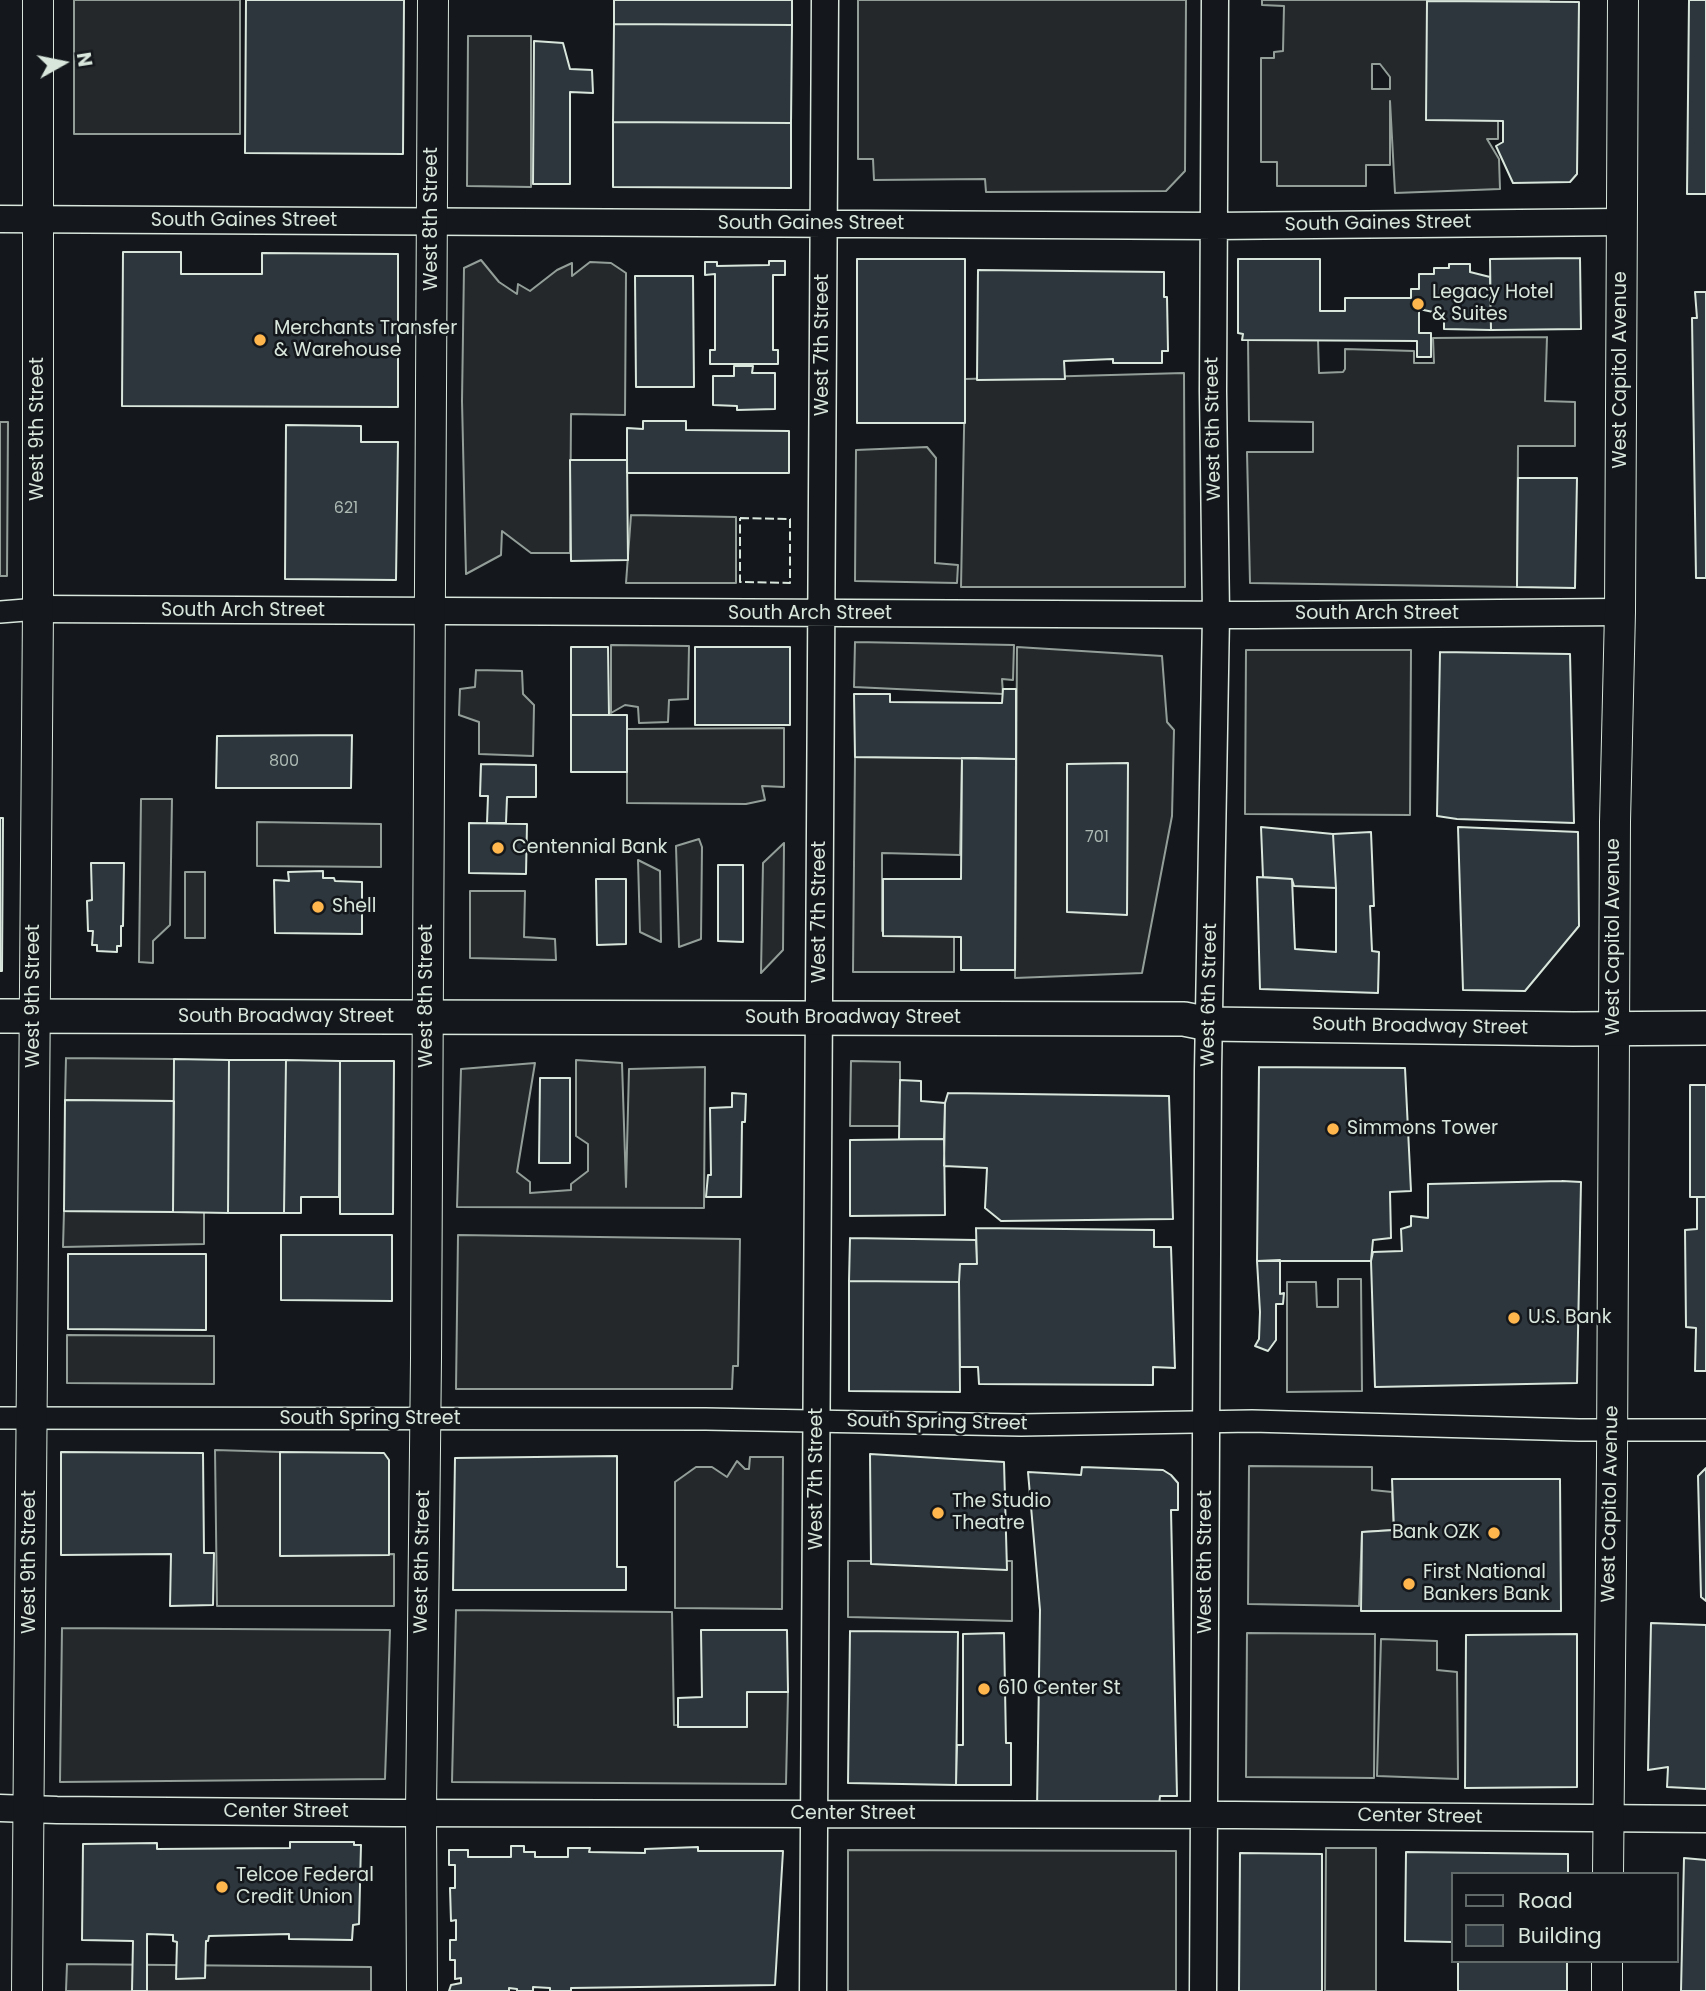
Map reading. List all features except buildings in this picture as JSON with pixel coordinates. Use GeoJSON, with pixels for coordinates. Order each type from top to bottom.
{"type":"FeatureCollection","features":[{"type":"Feature","properties":{"kind":"main road","name":"West 9th Street"},"geometry":{"type":"LineString","coordinates":[[27,1991],[14,1808],[31,1418],[38,609],[38,0]]}},
{"type":"Feature","properties":{"kind":"main road","name":"West 8th Street"},"geometry":{"type":"LineString","coordinates":[[422,1991],[433,0]]}},
{"type":"Feature","properties":{"kind":"main road","name":"West Capitol Avenue"},"geometry":{"type":"LineString","coordinates":[[1608,1872],[1623,0]]}},
{"type":"Feature","properties":{"kind":"main road","name":"South Broadway Street"},"geometry":{"type":"LineString","coordinates":[[0,1016],[1184,1019],[1209,1024],[1706,1028]]}},
{"type":"Feature","properties":{"kind":"main road"},"geometry":{"type":"LineString","coordinates":[[1607,1963],[1607,1991]]}},
{"type":"Feature","properties":{"kind":"street","name":"West 7th Street"},"geometry":{"type":"LineString","coordinates":[[813,1991],[825,0]]}},
{"type":"Feature","properties":{"kind":"street","name":"West 6th Street"},"geometry":{"type":"LineString","coordinates":[[1203,1991],[1209,1024],[1216,615],[1213,391],[1215,0]]}},
{"type":"Feature","properties":{"kind":"street","name":"South Gaines Street"},"geometry":{"type":"LineString","coordinates":[[0,219],[1214,226],[1622,222]]}},
{"type":"Feature","properties":{"kind":"street","name":"South Arch Street"},"geometry":{"type":"LineString","coordinates":[[0,612],[38,609],[1216,615],[1620,612]]}},
{"type":"Feature","properties":{"kind":"street","name":"South Spring Street"},"geometry":{"type":"LineString","coordinates":[[0,1418],[817,1420],[1021,1425],[1252,1421],[1706,1430]]}},
{"type":"Feature","properties":{"kind":"street","name":"Center Street"},"geometry":{"type":"LineString","coordinates":[[14,1808],[1706,1819]]}},
{"type":"Feature","properties":{"kind":"shaded area"},"geometry":{"type":"Polygon","coordinates":[[[74,0],[240,0],[240,134],[74,134],[74,0]]]}},
{"type":"Feature","properties":{"kind":"shaded area"},"geometry":{"type":"Polygon","coordinates":[[[858,0],[1186,0],[1185,171],[1166,191],[986,192],[985,179],[874,180],[873,159],[858,159],[858,0]]]}},
{"type":"Feature","properties":{"kind":"shaded area"},"geometry":{"type":"Polygon","coordinates":[[[1262,0],[1549,0],[1498,120],[1498,139],[1487,139],[1499,159],[1500,189],[1395,193],[1390,101],[1390,165],[1366,165],[1366,186],[1277,186],[1277,162],[1261,162],[1261,58],[1274,58],[1274,52],[1283,51],[1284,6],[1262,5],[1262,0]],[[1372,64],[1372,89],[1390,89],[1390,77],[1380,64],[1372,64]]]}},
{"type":"Feature","properties":{"kind":"shaded area"},"geometry":{"type":"Polygon","coordinates":[[[468,36],[531,36],[531,187],[467,186],[468,36]]]}},
{"type":"Feature","properties":{"kind":"shaded area"},"geometry":{"type":"Polygon","coordinates":[[[481,260],[499,282],[517,294],[518,284],[530,291],[557,270],[572,263],[572,276],[590,262],[611,263],[626,273],[625,415],[571,414],[570,553],[531,553],[502,531],[501,555],[466,574],[462,401],[464,268],[481,260]]]}},
{"type":"Feature","properties":{"kind":"shaded area"},"geometry":{"type":"Polygon","coordinates":[[[1547,337],[1545,401],[1575,402],[1575,446],[1518,446],[1517,587],[1250,583],[1247,452],[1313,452],[1313,422],[1249,421],[1248,340],[1318,340],[1319,373],[1343,372],[1345,349],[1414,351],[1414,363],[1434,363],[1433,338],[1547,337]]]}},
{"type":"Feature","properties":{"kind":"shaded area"},"geometry":{"type":"Polygon","coordinates":[[[1184,373],[1185,587],[961,587],[965,379],[1184,373]]]}},
{"type":"Feature","properties":{"kind":"shaded area"},"geometry":{"type":"Polygon","coordinates":[[[0,422],[8,422],[7,576],[0,576],[0,422]]]}},
{"type":"Feature","properties":{"kind":"shaded area"},"geometry":{"type":"Polygon","coordinates":[[[927,447],[936,458],[935,563],[958,565],[957,583],[855,581],[856,450],[927,447]]]}},
{"type":"Feature","properties":{"kind":"shaded area"},"geometry":{"type":"Polygon","coordinates":[[[631,515],[736,517],[736,583],[626,583],[631,515]]]}},
{"type":"Feature","properties":{"kind":"shaded area"},"geometry":{"type":"Polygon","coordinates":[[[855,642],[1014,645],[1013,680],[1002,679],[1003,694],[854,687],[855,642]]]}},
{"type":"Feature","properties":{"kind":"shaded area"},"geometry":{"type":"Polygon","coordinates":[[[611,645],[689,646],[688,699],[669,700],[668,722],[639,723],[638,707],[625,705],[611,713],[611,645]]]}},
{"type":"Feature","properties":{"kind":"shaded area"},"geometry":{"type":"Polygon","coordinates":[[[1017,647],[1162,656],[1167,722],[1174,730],[1172,816],[1142,973],[1015,978],[1017,647]]]}},
{"type":"Feature","properties":{"kind":"shaded area"},"geometry":{"type":"Polygon","coordinates":[[[1246,650],[1411,650],[1410,815],[1245,814],[1246,650]]]}},
{"type":"Feature","properties":{"kind":"shaded area"},"geometry":{"type":"Polygon","coordinates":[[[476,670],[522,671],[523,694],[534,705],[533,756],[479,754],[479,722],[459,715],[460,689],[475,687],[476,670]]]}},
{"type":"Feature","properties":{"kind":"shaded area"},"geometry":{"type":"Polygon","coordinates":[[[784,728],[784,787],[762,786],[765,800],[746,804],[627,803],[627,729],[784,728]]]}},
{"type":"Feature","properties":{"kind":"shaded area"},"geometry":{"type":"Polygon","coordinates":[[[855,757],[962,758],[960,855],[882,853],[882,931],[954,932],[954,972],[853,972],[855,757]]]}},
{"type":"Feature","properties":{"kind":"shaded area"},"geometry":{"type":"Polygon","coordinates":[[[141,799],[172,799],[170,925],[153,941],[153,963],[139,962],[141,799]]]}},
{"type":"Feature","properties":{"kind":"shaded area"},"geometry":{"type":"Polygon","coordinates":[[[257,822],[381,824],[381,867],[257,866],[257,822]]]}},
{"type":"Feature","properties":{"kind":"shaded area"},"geometry":{"type":"Polygon","coordinates":[[[699,839],[702,847],[701,939],[679,947],[676,846],[699,839]]]}},
{"type":"Feature","properties":{"kind":"shaded area"},"geometry":{"type":"Polygon","coordinates":[[[784,843],[783,950],[761,973],[763,863],[784,843]]]}},
{"type":"Feature","properties":{"kind":"shaded area"},"geometry":{"type":"Polygon","coordinates":[[[638,860],[660,871],[661,942],[640,932],[638,860]]]}},
{"type":"Feature","properties":{"kind":"shaded area"},"geometry":{"type":"Polygon","coordinates":[[[185,872],[205,872],[205,938],[185,938],[185,872]]]}},
{"type":"Feature","properties":{"kind":"shaded area"},"geometry":{"type":"Polygon","coordinates":[[[470,891],[525,891],[524,937],[555,939],[556,960],[470,958],[470,891]]]}},
{"type":"Feature","properties":{"kind":"shaded area"},"geometry":{"type":"Polygon","coordinates":[[[66,1058],[174,1059],[174,1101],[65,1100],[66,1058]]]}},
{"type":"Feature","properties":{"kind":"shaded area"},"geometry":{"type":"Polygon","coordinates":[[[576,1060],[622,1063],[626,1187],[629,1069],[705,1067],[704,1208],[457,1207],[461,1069],[535,1063],[517,1172],[530,1182],[530,1193],[571,1190],[571,1184],[588,1171],[588,1144],[576,1136],[576,1060]]]}},
{"type":"Feature","properties":{"kind":"shaded area"},"geometry":{"type":"Polygon","coordinates":[[[851,1061],[900,1062],[900,1126],[850,1126],[851,1061]]]}},
{"type":"Feature","properties":{"kind":"shaded area"},"geometry":{"type":"Polygon","coordinates":[[[64,1211],[204,1212],[204,1244],[63,1247],[64,1211]]]}},
{"type":"Feature","properties":{"kind":"shaded area"},"geometry":{"type":"Polygon","coordinates":[[[458,1235],[740,1239],[738,1366],[733,1366],[732,1389],[456,1389],[458,1235]]]}},
{"type":"Feature","properties":{"kind":"shaded area"},"geometry":{"type":"Polygon","coordinates":[[[1338,1279],[1361,1279],[1362,1391],[1287,1392],[1287,1282],[1316,1282],[1317,1307],[1338,1307],[1338,1279]]]}},
{"type":"Feature","properties":{"kind":"shaded area"},"geometry":{"type":"Polygon","coordinates":[[[67,1335],[214,1336],[214,1384],[67,1383],[67,1335]]]}},
{"type":"Feature","properties":{"kind":"shaded area"},"geometry":{"type":"Polygon","coordinates":[[[215,1450],[280,1452],[280,1555],[394,1554],[394,1606],[217,1606],[215,1450]]]}},
{"type":"Feature","properties":{"kind":"shaded area"},"geometry":{"type":"Polygon","coordinates":[[[750,1457],[783,1457],[782,1609],[675,1608],[675,1482],[696,1467],[712,1467],[727,1477],[737,1461],[745,1469],[749,1469],[750,1457]]]}},
{"type":"Feature","properties":{"kind":"shaded area"},"geometry":{"type":"Polygon","coordinates":[[[1249,1466],[1372,1467],[1372,1490],[1392,1492],[1394,1530],[1362,1532],[1359,1606],[1248,1604],[1249,1466]]]}},
{"type":"Feature","properties":{"kind":"shaded area"},"geometry":{"type":"Polygon","coordinates":[[[848,1561],[1012,1561],[1012,1621],[848,1617],[848,1561]]]}},
{"type":"Feature","properties":{"kind":"shaded area"},"geometry":{"type":"Polygon","coordinates":[[[456,1610],[672,1612],[674,1725],[747,1727],[747,1692],[788,1692],[786,1784],[452,1782],[456,1610]]]}},
{"type":"Feature","properties":{"kind":"shaded area"},"geometry":{"type":"Polygon","coordinates":[[[62,1628],[390,1630],[385,1779],[60,1782],[62,1628]]]}},
{"type":"Feature","properties":{"kind":"shaded area"},"geometry":{"type":"Polygon","coordinates":[[[1247,1633],[1375,1634],[1374,1778],[1246,1777],[1247,1633]]]}},
{"type":"Feature","properties":{"kind":"shaded area"},"geometry":{"type":"Polygon","coordinates":[[[1381,1639],[1437,1641],[1437,1670],[1457,1672],[1458,1779],[1377,1776],[1381,1639]]]}},
{"type":"Feature","properties":{"kind":"shaded area"},"geometry":{"type":"Polygon","coordinates":[[[1326,1848],[1376,1848],[1376,1991],[1325,1991],[1326,1848]]]}},
{"type":"Feature","properties":{"kind":"shaded area"},"geometry":{"type":"Polygon","coordinates":[[[848,1850],[1176,1851],[1176,1991],[848,1991],[848,1850]]]}},
{"type":"Feature","properties":{"kind":"shaded area"},"geometry":{"type":"Polygon","coordinates":[[[67,1964],[371,1967],[371,1991],[66,1991],[67,1964]]]}},
{"type":"Feature","properties":{"kind":"fence"},"geometry":{"type":"LineString","coordinates":[[740,518],[790,519],[790,583],[740,582],[740,518]]}},
{"type":"Feature","properties":{"kind":"place","name":"Legacy Hotel & Suites"},"geometry":{"type":"Point","coordinates":[1418,304]}},
{"type":"Feature","properties":{"kind":"place","name":"Merchants Transfer & Warehouse"},"geometry":{"type":"Point","coordinates":[260,340]}},
{"type":"Feature","properties":{"kind":"place","name":"Centennial Bank"},"geometry":{"type":"Point","coordinates":[498,848]}},
{"type":"Feature","properties":{"kind":"place","name":"Shell"},"geometry":{"type":"Point","coordinates":[318,907]}},
{"type":"Feature","properties":{"kind":"place","name":"Simmons Tower"},"geometry":{"type":"Point","coordinates":[1333,1129]}},
{"type":"Feature","properties":{"kind":"place","name":"U.S. Bank"},"geometry":{"type":"Point","coordinates":[1514,1318]}},
{"type":"Feature","properties":{"kind":"place","name":"The Studio Theatre"},"geometry":{"type":"Point","coordinates":[938,1513]}},
{"type":"Feature","properties":{"kind":"place","name":"Bank OZK"},"geometry":{"type":"Point","coordinates":[1494,1533]}},
{"type":"Feature","properties":{"kind":"place","name":"First National Bankers Bank"},"geometry":{"type":"Point","coordinates":[1409,1584]}},
{"type":"Feature","properties":{"kind":"place","name":"610 Center St"},"geometry":{"type":"Point","coordinates":[984,1689]}},
{"type":"Feature","properties":{"kind":"place","name":"Telcoe Federal Credit Union"},"geometry":{"type":"Point","coordinates":[222,1887]}}]}
